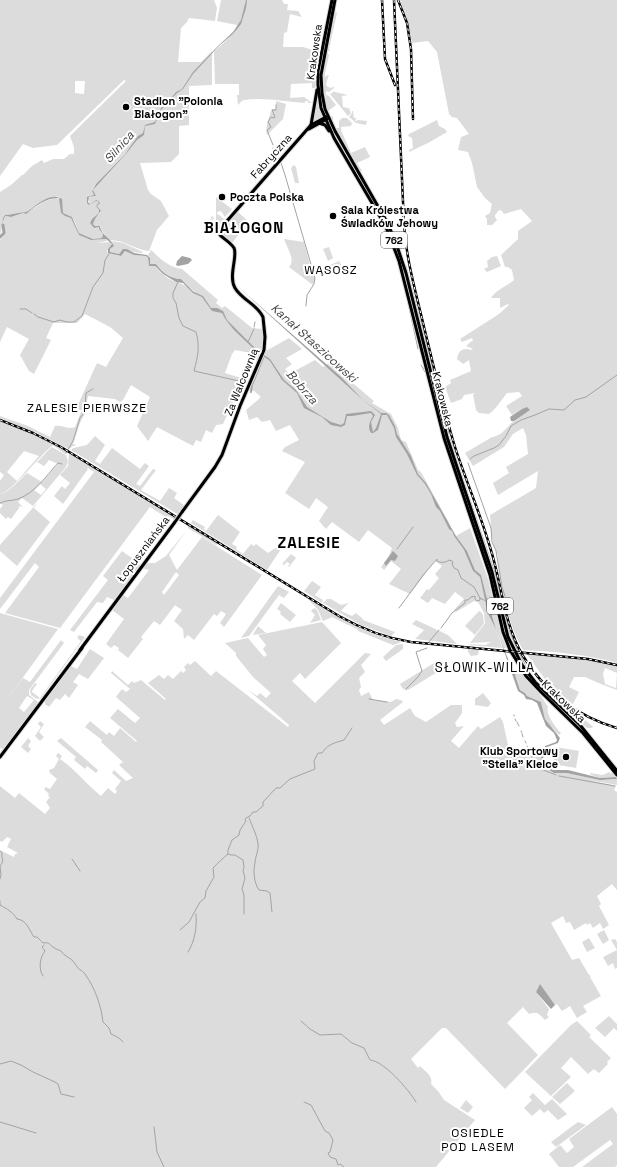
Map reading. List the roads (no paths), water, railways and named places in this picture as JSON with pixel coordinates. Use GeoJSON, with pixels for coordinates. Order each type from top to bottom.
{"type":"FeatureCollection","features":[{"type":"Feature","properties":{"kind":"main road","name":"Krakowska"},"geometry":{"type":"LineString","coordinates":[[332,0],[319,65],[319,100],[334,138],[386,227],[400,262],[444,438],[490,575],[501,625],[508,645],[520,668],[533,684],[583,733],[616,773]]}},
{"type":"Feature","properties":{"kind":"main road","name":"Krakowska"},"geometry":{"type":"LineString","coordinates":[[335,0],[321,74],[326,118],[388,224],[397,246],[406,273],[436,397],[452,453],[492,572],[504,625],[513,649],[522,665],[535,682],[580,725],[616,773]]}},
{"type":"Feature","properties":{"kind":"main road"},"geometry":{"type":"LineString","coordinates":[[311,126],[318,85]]}},
{"type":"Feature","properties":{"kind":"main road","name":"Fabryczna"},"geometry":{"type":"LineString","coordinates":[[308,129],[326,118]]}},
{"type":"Feature","properties":{"kind":"main road","name":"Fabryczna"},"geometry":{"type":"LineString","coordinates":[[235,251],[233,247],[221,236],[219,232],[221,226],[308,129],[326,118]]}},
{"type":"Feature","properties":{"kind":"main road"},"geometry":{"type":"LineString","coordinates":[[319,123],[325,125],[334,138]]}},
{"type":"Feature","properties":{"kind":"main road","name":"Za Walcownią"},"geometry":{"type":"LineString","coordinates":[[207,478],[222,455],[240,406],[264,350],[265,333],[262,314],[238,292],[233,284],[233,264],[235,251]]}},
{"type":"Feature","properties":{"kind":"main road","name":"Łopuszniańska"},"geometry":{"type":"LineString","coordinates":[[0,757],[207,478]]}},
{"type":"Feature","properties":{"kind":"waterway"},"geometry":{"type":"LineString","coordinates":[[273,145],[267,130],[271,127],[268,122],[271,117],[275,117],[272,110],[276,110],[276,105]]}},
{"type":"Feature","properties":{"kind":"waterway"},"geometry":{"type":"LineString","coordinates":[[273,148],[274,155],[281,163],[285,175],[315,278],[314,284],[307,295],[306,306]]}},
{"type":"Feature","properties":{"kind":"waterway"},"geometry":{"type":"LineString","coordinates":[[378,216],[389,238]]}},
{"type":"Feature","properties":{"kind":"waterway","name":"Bobrza"},"geometry":{"type":"LineString","coordinates":[[0,237],[4,233],[3,225]]}},
{"type":"Feature","properties":{"kind":"waterway"},"geometry":{"type":"LineString","coordinates":[[34,314],[38,317],[54,322],[60,320],[74,322],[82,316],[93,287],[103,273],[105,260],[109,254]]}},
{"type":"Feature","properties":{"kind":"waterway"},"geometry":{"type":"LineString","coordinates":[[395,254],[401,273]]}},
{"type":"Feature","properties":{"kind":"waterway"},"geometry":{"type":"LineString","coordinates":[[406,266],[424,336]]}},
{"type":"Feature","properties":{"kind":"waterway"},"geometry":{"type":"LineString","coordinates":[[402,277],[405,290]]}},
{"type":"Feature","properties":{"kind":"waterway"},"geometry":{"type":"LineString","coordinates":[[178,282],[173,293],[173,298],[176,303],[179,318],[183,326],[196,332],[198,342],[197,361],[194,371],[248,383]]}},
{"type":"Feature","properties":{"kind":"waterway"},"geometry":{"type":"LineString","coordinates":[[406,293],[418,349]]}},
{"type":"Feature","properties":{"kind":"waterway"},"geometry":{"type":"LineString","coordinates":[[20,309],[26,309],[32,313]]}},
{"type":"Feature","properties":{"kind":"waterway"},"geometry":{"type":"LineString","coordinates":[[254,327],[255,322]]}},
{"type":"Feature","properties":{"kind":"waterway"},"geometry":{"type":"LineString","coordinates":[[248,342],[254,329]]}},
{"type":"Feature","properties":{"kind":"waterway"},"geometry":{"type":"LineString","coordinates":[[425,339],[449,434]]}},
{"type":"Feature","properties":{"kind":"waterway"},"geometry":{"type":"LineString","coordinates":[[251,384],[253,384],[264,357]]}},
{"type":"Feature","properties":{"kind":"waterway"},"geometry":{"type":"LineString","coordinates":[[421,365],[425,372]]}},
{"type":"Feature","properties":{"kind":"waterway"},"geometry":{"type":"LineString","coordinates":[[470,459],[499,445],[511,426],[521,420],[549,409],[564,410],[575,400],[586,397],[617,375]]}},
{"type":"Feature","properties":{"kind":"waterway"},"geometry":{"type":"LineString","coordinates":[[251,392],[252,384]]}},
{"type":"Feature","properties":{"kind":"waterway"},"geometry":{"type":"LineString","coordinates":[[85,411],[86,393],[93,389]]}},
{"type":"Feature","properties":{"kind":"waterway"},"geometry":{"type":"LineString","coordinates":[[66,453],[73,441],[80,418],[84,413]]}},
{"type":"Feature","properties":{"kind":"waterway"},"geometry":{"type":"LineString","coordinates":[[450,439],[454,452]]}},
{"type":"Feature","properties":{"kind":"waterway"},"geometry":{"type":"LineString","coordinates":[[454,453],[495,573],[508,628],[525,664]]}},
{"type":"Feature","properties":{"kind":"waterway"},"geometry":{"type":"LineString","coordinates":[[0,503],[18,499],[30,493],[58,463],[62,464]]}},
{"type":"Feature","properties":{"kind":"waterway"},"geometry":{"type":"LineString","coordinates":[[468,463],[491,528],[492,542],[496,551],[505,596]]}},
{"type":"Feature","properties":{"kind":"waterway"},"geometry":{"type":"LineString","coordinates":[[397,549],[413,527]]}},
{"type":"Feature","properties":{"kind":"waterway"},"geometry":{"type":"LineString","coordinates":[[399,608],[437,559],[437,561],[442,562],[449,560],[452,561],[454,568],[458,570],[461,578],[474,587],[480,598]]}},
{"type":"Feature","properties":{"kind":"waterway"},"geometry":{"type":"LineString","coordinates":[[441,628],[452,613],[465,603],[465,600],[475,596],[477,601],[480,600],[480,598],[486,601]]}},
{"type":"Feature","properties":{"kind":"waterway"},"geometry":{"type":"LineString","coordinates":[[428,643],[439,630]]}},
{"type":"Feature","properties":{"kind":"waterway"},"geometry":{"type":"LineString","coordinates":[[406,689],[422,671],[416,652],[427,648]]}},
{"type":"Feature","properties":{"kind":"waterway"},"geometry":{"type":"LineString","coordinates":[[369,699],[387,702]]}},
{"type":"Feature","properties":{"kind":"waterway"},"geometry":{"type":"LineString","coordinates":[[517,722],[519,726]]}},
{"type":"Feature","properties":{"kind":"waterway"},"geometry":{"type":"LineString","coordinates":[[180,930],[189,922],[200,902],[205,898],[206,891],[214,877],[213,868],[228,854],[232,840],[239,835],[240,830],[246,821],[245,819],[263,806],[263,802],[276,788],[280,788],[290,779],[315,769],[314,761],[318,753],[322,753],[334,743],[344,740],[352,728]]}},
{"type":"Feature","properties":{"kind":"waterway"},"geometry":{"type":"LineString","coordinates":[[527,746],[532,757]]}},
{"type":"Feature","properties":{"kind":"waterway","name":"Bobrza"},"geometry":{"type":"LineString","coordinates":[[533,760],[541,769],[556,775]]}},
{"type":"Feature","properties":{"kind":"waterway","name":"Bobrza"},"geometry":{"type":"LineString","coordinates":[[559,776],[615,786]]}},
{"type":"Feature","properties":{"kind":"waterway"},"geometry":{"type":"LineString","coordinates":[[249,818],[256,834],[258,844],[254,877],[259,890],[270,893],[272,912]]}},
{"type":"Feature","properties":{"kind":"waterway"},"geometry":{"type":"LineString","coordinates":[[0,851],[2,853],[3,861],[0,866],[0,879]]}},
{"type":"Feature","properties":{"kind":"waterway"},"geometry":{"type":"LineString","coordinates":[[228,854],[235,855],[243,860],[243,871],[245,878],[242,889],[244,895],[244,914]]}},
{"type":"Feature","properties":{"kind":"waterway"},"geometry":{"type":"LineString","coordinates":[[72,859],[80,871]]}},
{"type":"Feature","properties":{"kind":"waterway"},"geometry":{"type":"LineString","coordinates":[[0,901],[0,905],[12,913],[17,919],[25,923],[34,937],[37,937],[43,943],[48,943],[61,951],[84,973],[92,985],[97,997],[103,1022],[109,1028],[111,1034],[123,1042]]}},
{"type":"Feature","properties":{"kind":"waterway"},"geometry":{"type":"LineString","coordinates":[[188,952],[195,934],[196,914]]}},
{"type":"Feature","properties":{"kind":"waterway"},"geometry":{"type":"LineString","coordinates":[[43,976],[40,967],[45,951],[42,947],[44,945]]}},
{"type":"Feature","properties":{"kind":"waterway"},"geometry":{"type":"LineString","coordinates":[[301,1021],[320,1035],[341,1034],[352,1043],[364,1048],[370,1060],[382,1065],[389,1071],[402,1084],[416,1102]]}},
{"type":"Feature","properties":{"kind":"waterway"},"geometry":{"type":"LineString","coordinates":[[0,1064],[11,1061],[21,1065],[58,1084],[61,1094],[74,1097]]}},
{"type":"Feature","properties":{"kind":"waterway"},"geometry":{"type":"LineString","coordinates":[[304,1102],[311,1105],[325,1131],[329,1133],[333,1140],[330,1152],[328,1153],[330,1157],[336,1159],[338,1165],[340,1164],[344,1167]]}},
{"type":"Feature","properties":{"kind":"waterway"},"geometry":{"type":"LineString","coordinates":[[0,1122],[36,1133]]}},
{"type":"Feature","properties":{"kind":"waterway"},"geometry":{"type":"LineString","coordinates":[[154,1127],[157,1152],[164,1167]]}},
{"type":"Feature","properties":{"kind":"railway"},"geometry":{"type":"LineString","coordinates":[[382,0],[385,59],[395,85]]}},
{"type":"Feature","properties":{"kind":"railway"},"geometry":{"type":"LineString","coordinates":[[394,0],[404,224],[409,263],[446,417],[490,547],[511,630],[516,643],[531,669],[552,691],[576,710],[617,728]]}},
{"type":"Feature","properties":{"kind":"railway"},"geometry":{"type":"LineString","coordinates":[[398,0],[407,23],[411,49],[413,119]]}},
{"type":"Feature","properties":{"kind":"railway"},"geometry":{"type":"LineString","coordinates":[[0,420],[33,433],[61,447],[339,616],[365,629],[392,638],[411,642],[588,659],[617,665]]}},
{"type":"Feature","properties":{"kind":"place","name":"Stadion \"Polonia Białogon\""},"geometry":{"type":"Point","coordinates":[126,107]}},
{"type":"Feature","properties":{"kind":"place","name":"Poczta Polska"},"geometry":{"type":"Point","coordinates":[222,197]}},
{"type":"Feature","properties":{"kind":"place","name":"Sala Królestwa Świadków Jehowy"},"geometry":{"type":"Point","coordinates":[333,216]}},
{"type":"Feature","properties":{"kind":"place","name":"Klub Sportowy \"Stella\" Kielce"},"geometry":{"type":"Point","coordinates":[566,757]}},
{"type":"Feature","properties":{"kind":"district","name":"BIAŁOGON"},"geometry":{"type":"Point","coordinates":[244,228]}},
{"type":"Feature","properties":{"kind":"district","name":"WĄSOSZ"},"geometry":{"type":"Point","coordinates":[331,270]}},
{"type":"Feature","properties":{"kind":"district","name":"ZALESIE PIERWSZE"},"geometry":{"type":"Point","coordinates":[87,408]}},
{"type":"Feature","properties":{"kind":"district","name":"ZALESIE"},"geometry":{"type":"Point","coordinates":[309,543]}},
{"type":"Feature","properties":{"kind":"district","name":"SŁOWIK-WILLA"},"geometry":{"type":"Point","coordinates":[485,667]}},
{"type":"Feature","properties":{"kind":"district","name":"OSIEDLE POD LASEM"},"geometry":{"type":"Point","coordinates":[478,1140]}},
{"type":"Feature","properties":{"kind":"water label","name":"Silnica"},"geometry":{"type":"Point","coordinates":[119,147]}},
{"type":"Feature","properties":{"kind":"water label","name":"Kanał Staszicowski"},"geometry":{"type":"Point","coordinates":[314,343]}}]}
